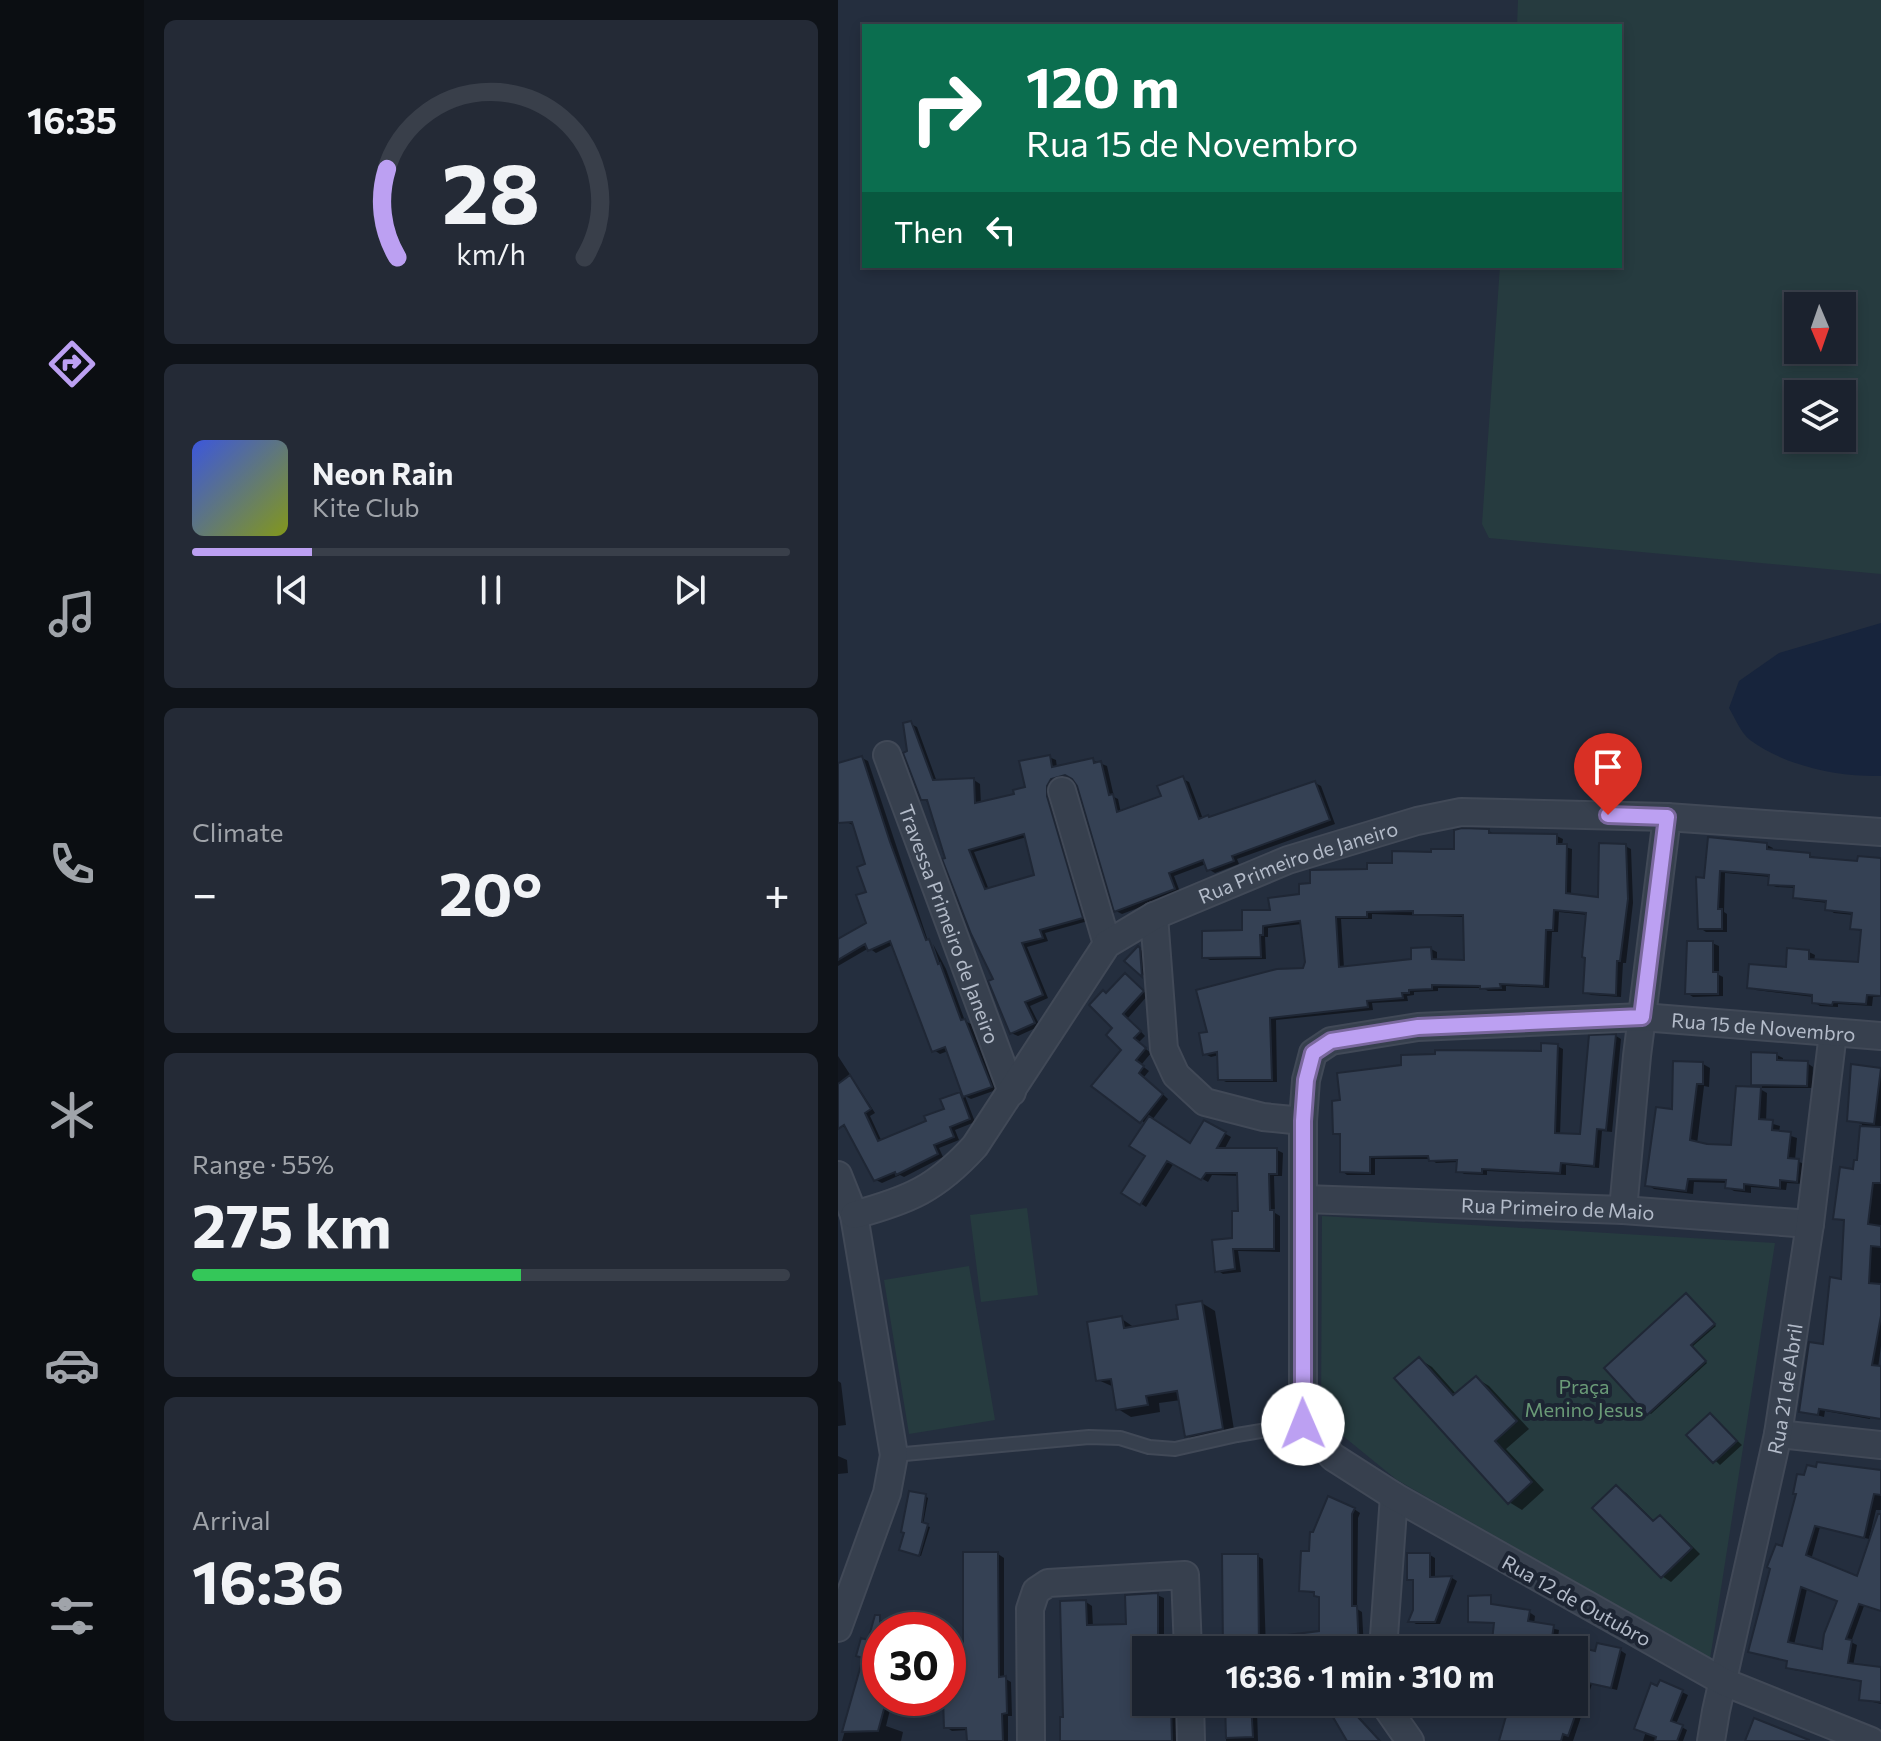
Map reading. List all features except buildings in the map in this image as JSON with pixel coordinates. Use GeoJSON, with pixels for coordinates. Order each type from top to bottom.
{"type":"FeatureCollection","features":[{"type":"Feature","properties":{"kind":"street","name":"Travessa Primeiro de Janeiro"},"geometry":{"type":"LineString","coordinates":[[887,755],[1012,1092]]}},
{"type":"Feature","properties":{"kind":"street"},"geometry":{"type":"LineString","coordinates":[[1062,791],[1107,944]]}},
{"type":"Feature","properties":{"kind":"street","name":"Rua Primeiro de Janeiro"},"geometry":{"type":"LineString","coordinates":[[854,1215],[921,1194],[952,1172],[975,1146],[1012,1092],[1107,944],[1154,916],[1288,860],[1417,821],[1461,812],[1667,817],[1881,832]]}},
{"type":"Feature","properties":{"kind":"street"},"geometry":{"type":"LineString","coordinates":[[1623,1210],[1642,1017],[1667,817]]}},
{"type":"Feature","properties":{"kind":"street"},"geometry":{"type":"LineString","coordinates":[[1154,916],[1164,1049],[1176,1075],[1205,1102],[1263,1117],[1303,1121],[1303,1424]]}},
{"type":"Feature","properties":{"kind":"street","name":"Rua 15 de Novembro"},"geometry":{"type":"LineString","coordinates":[[1303,1121],[1306,1080],[1313,1053],[1331,1041],[1418,1027],[1642,1017],[1881,1036]]}},
{"type":"Feature","properties":{"kind":"street","name":"Rua 21 de Abril"},"geometry":{"type":"LineString","coordinates":[[1711,1741],[1778,1434],[1810,1224],[1833,1033]]}},
{"type":"Feature","properties":{"kind":"street"},"geometry":{"type":"LineString","coordinates":[[838,1175],[854,1215],[894,1455],[887,1493],[847,1580],[838,1628]]}},
{"type":"Feature","properties":{"kind":"street","name":"Rua Primeiro de Maio"},"geometry":{"type":"LineString","coordinates":[[1304,1199],[1623,1210],[1810,1224]]}},
{"type":"Feature","properties":{"kind":"street","name":"Rua 12 de Outubro"},"geometry":{"type":"LineString","coordinates":[[1303,1424],[1333,1457],[1394,1496],[1724,1682],[1871,1741]]}},
{"type":"Feature","properties":{"kind":"street"},"geometry":{"type":"LineString","coordinates":[[1778,1434],[1881,1445]]}},
{"type":"Feature","properties":{"kind":"street"},"geometry":{"type":"LineString","coordinates":[[1384,1636],[1394,1496]]}},
{"type":"Feature","properties":{"kind":"street"},"geometry":{"type":"LineString","coordinates":[[1031,1741],[1030,1609],[1036,1591],[1048,1583],[1185,1575],[1187,1636]]}},
{"type":"Feature","properties":{"kind":"street"},"geometry":{"type":"LineString","coordinates":[[1190,1716],[1191,1741]]}},
{"type":"Feature","properties":{"kind":"street"},"geometry":{"type":"LineString","coordinates":[[1393,1716],[1410,1741]]}},
{"type":"Feature","properties":{"kind":"lane"},"geometry":{"type":"LineString","coordinates":[[894,1455],[1089,1437],[1120,1438],[1149,1447],[1175,1449],[1303,1424]]}},
{"type":"Feature","properties":{"kind":"green space"},"geometry":{"type":"Polygon","coordinates":[[[1518,0],[1881,0],[1881,574],[1489,538],[1482,524],[1500,268],[1622,268],[1622,24],[1517,24],[1518,0]]]}},
{"type":"Feature","properties":{"kind":"green space"},"geometry":{"type":"Polygon","coordinates":[[[1027,1208],[1038,1295],[981,1302],[970,1215],[1027,1208]]]}},
{"type":"Feature","properties":{"kind":"green space","name":"Praça Menino Jesus"},"geometry":{"type":"Polygon","coordinates":[[[1322,1216],[1775,1243],[1710,1659],[1397,1480],[1321,1418],[1322,1216]]]}},
{"type":"Feature","properties":{"kind":"green space"},"geometry":{"type":"Polygon","coordinates":[[[969,1266],[995,1420],[909,1434],[884,1280],[969,1266]]]}},
{"type":"Feature","properties":{"kind":"water"},"geometry":{"type":"Polygon","coordinates":[[[1881,623],[1881,776],[1830,772],[1795,763],[1764,749],[1744,733],[1729,708],[1739,681],[1779,653],[1881,623]]]}},
{"type":"Feature","properties":{"kind":"route"},"geometry":{"type":"LineString","coordinates":[[1303,1424],[1303,1121],[1306,1080],[1313,1053],[1331,1041],[1418,1027],[1642,1017],[1667,817],[1608,815]]}}]}
